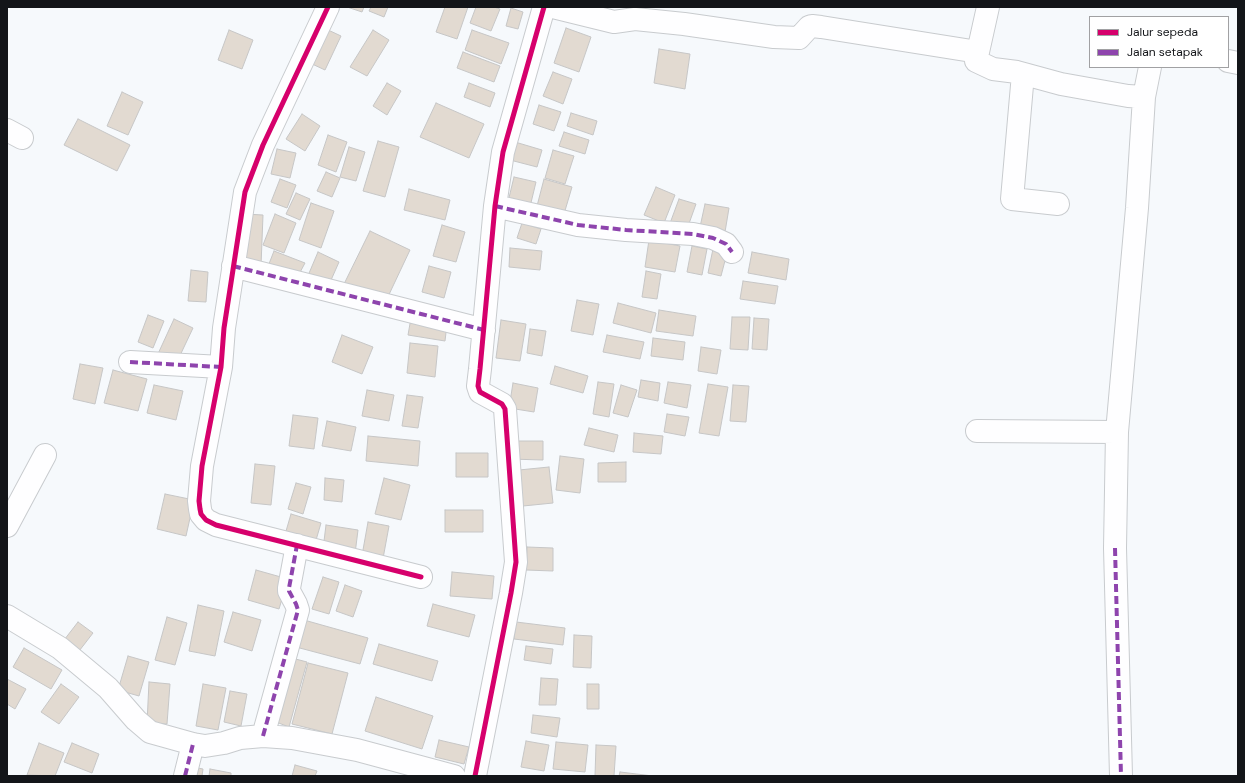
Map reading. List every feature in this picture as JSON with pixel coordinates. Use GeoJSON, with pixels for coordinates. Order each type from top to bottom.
{"type":"FeatureCollection","features":[{"type":"Feature","properties":{"kind":"street"},"geometry":{"type":"LineString","coordinates":[[328,7],[262,145],[246,192],[224,328],[221,367],[202,466],[199,501],[201,514],[206,520],[216,525],[421,576]]}},
{"type":"Feature","properties":{"kind":"street"},"geometry":{"type":"LineString","coordinates":[[476,776],[516,562],[505,409],[502,404],[484,395],[479,389],[484,330],[495,206],[503,152],[544,7]]}},
{"type":"Feature","properties":{"kind":"street"},"geometry":{"type":"LineString","coordinates":[[553,7],[614,22],[636,13],[684,24],[774,37],[799,38],[806,29],[816,26],[978,52]]}},
{"type":"Feature","properties":{"kind":"street"},"geometry":{"type":"LineString","coordinates":[[988,7],[976,61],[993,69],[1024,74],[1061,84],[1128,96],[1144,97]]}},
{"type":"Feature","properties":{"kind":"street"},"geometry":{"type":"LineString","coordinates":[[1121,776],[1115,548],[1117,432],[1137,208],[1144,97],[1150,68]]}},
{"type":"Feature","properties":{"kind":"street"},"geometry":{"type":"LineString","coordinates":[[1024,74],[1012,198],[1058,204]]}},
{"type":"Feature","properties":{"kind":"street"},"geometry":{"type":"LineString","coordinates":[[495,206],[578,225],[626,230],[693,234],[713,238],[726,244],[732,252]]}},
{"type":"Feature","properties":{"kind":"street"},"geometry":{"type":"LineString","coordinates":[[233,266],[484,330]]}},
{"type":"Feature","properties":{"kind":"street"},"geometry":{"type":"LineString","coordinates":[[130,362],[221,367]]}},
{"type":"Feature","properties":{"kind":"street"},"geometry":{"type":"LineString","coordinates":[[977,431],[1117,432]]}},
{"type":"Feature","properties":{"kind":"street"},"geometry":{"type":"LineString","coordinates":[[7,526],[45,455]]}},
{"type":"Feature","properties":{"kind":"street"},"geometry":{"type":"LineString","coordinates":[[263,736],[298,610],[298,606],[290,593],[289,588],[297,545]]}},
{"type":"Feature","properties":{"kind":"street"},"geometry":{"type":"LineString","coordinates":[[7,616],[60,648],[108,688],[136,720],[150,732],[205,746],[224,743],[240,738],[263,736],[292,738],[357,750],[454,776]]}},
{"type":"Feature","properties":{"kind":"street"},"geometry":{"type":"LineString","coordinates":[[185,776],[193,744]]}},
{"type":"Feature","properties":{"kind":"building"},"geometry":{"type":"Polygon","coordinates":[[[347,7],[364,7],[362,12],[347,7]]]}},
{"type":"Feature","properties":{"kind":"building"},"geometry":{"type":"Polygon","coordinates":[[[371,7],[388,7],[384,17],[369,11],[371,7]]]}},
{"type":"Feature","properties":{"kind":"building"},"geometry":{"type":"Polygon","coordinates":[[[445,7],[468,7],[457,39],[436,32],[445,7]]]}},
{"type":"Feature","properties":{"kind":"building"},"geometry":{"type":"Polygon","coordinates":[[[476,7],[494,7],[500,9],[491,31],[470,23],[476,7]]]}},
{"type":"Feature","properties":{"kind":"building"},"geometry":{"type":"Polygon","coordinates":[[[511,8],[523,12],[518,29],[506,26],[511,8]]]}},
{"type":"Feature","properties":{"kind":"building"},"geometry":{"type":"Polygon","coordinates":[[[566,28],[591,37],[579,72],[554,63],[566,28]]]}},
{"type":"Feature","properties":{"kind":"building"},"geometry":{"type":"Polygon","coordinates":[[[326,29],[341,36],[325,70],[310,63],[326,29]]]}},
{"type":"Feature","properties":{"kind":"building"},"geometry":{"type":"Polygon","coordinates":[[[229,30],[253,40],[242,69],[218,60],[229,30]]]}},
{"type":"Feature","properties":{"kind":"building"},"geometry":{"type":"Polygon","coordinates":[[[373,30],[389,40],[367,76],[350,67],[373,30]]]}},
{"type":"Feature","properties":{"kind":"building"},"geometry":{"type":"Polygon","coordinates":[[[472,30],[509,43],[501,64],[465,50],[472,30]]]}},
{"type":"Feature","properties":{"kind":"building"},"geometry":{"type":"Polygon","coordinates":[[[659,49],[690,54],[685,89],[654,83],[659,49]]]}},
{"type":"Feature","properties":{"kind":"building"},"geometry":{"type":"Polygon","coordinates":[[[463,52],[500,66],[494,82],[457,68],[463,52]]]}},
{"type":"Feature","properties":{"kind":"building"},"geometry":{"type":"Polygon","coordinates":[[[553,72],[572,79],[563,104],[543,96],[553,72]]]}},
{"type":"Feature","properties":{"kind":"building"},"geometry":{"type":"Polygon","coordinates":[[[387,83],[401,91],[387,115],[373,106],[387,83]]]}},
{"type":"Feature","properties":{"kind":"building"},"geometry":{"type":"Polygon","coordinates":[[[469,83],[495,93],[490,107],[464,97],[469,83]]]}},
{"type":"Feature","properties":{"kind":"building"},"geometry":{"type":"Polygon","coordinates":[[[122,92],[143,102],[128,135],[107,126],[122,92]]]}},
{"type":"Feature","properties":{"kind":"building"},"geometry":{"type":"Polygon","coordinates":[[[436,103],[484,124],[469,158],[420,137],[436,103]]]}},
{"type":"Feature","properties":{"kind":"building"},"geometry":{"type":"Polygon","coordinates":[[[539,105],[561,112],[554,131],[533,124],[539,105]]]}},
{"type":"Feature","properties":{"kind":"building"},"geometry":{"type":"Polygon","coordinates":[[[571,113],[597,121],[593,135],[567,126],[571,113]]]}},
{"type":"Feature","properties":{"kind":"building"},"geometry":{"type":"Polygon","coordinates":[[[302,114],[320,126],[305,151],[286,139],[302,114]]]}},
{"type":"Feature","properties":{"kind":"building"},"geometry":{"type":"Polygon","coordinates":[[[78,119],[130,145],[117,171],[64,145],[78,119]]]}},
{"type":"Feature","properties":{"kind":"building"},"geometry":{"type":"Polygon","coordinates":[[[564,132],[589,140],[585,154],[559,146],[564,132]]]}},
{"type":"Feature","properties":{"kind":"building"},"geometry":{"type":"Polygon","coordinates":[[[328,135],[347,142],[336,172],[318,165],[328,135]]]}},
{"type":"Feature","properties":{"kind":"building"},"geometry":{"type":"Polygon","coordinates":[[[378,141],[399,147],[385,197],[363,191],[378,141]]]}},
{"type":"Feature","properties":{"kind":"building"},"geometry":{"type":"Polygon","coordinates":[[[515,142],[542,150],[537,167],[510,160],[515,142]]]}},
{"type":"Feature","properties":{"kind":"building"},"geometry":{"type":"Polygon","coordinates":[[[349,147],[365,152],[356,181],[340,177],[349,147]]]}},
{"type":"Feature","properties":{"kind":"building"},"geometry":{"type":"Polygon","coordinates":[[[277,149],[296,153],[290,178],[271,174],[277,149]]]}},
{"type":"Feature","properties":{"kind":"building"},"geometry":{"type":"Polygon","coordinates":[[[553,150],[574,156],[565,184],[545,178],[553,150]]]}},
{"type":"Feature","properties":{"kind":"building"},"geometry":{"type":"Polygon","coordinates":[[[326,172],[340,178],[332,197],[317,191],[326,172]]]}},
{"type":"Feature","properties":{"kind":"building"},"geometry":{"type":"Polygon","coordinates":[[[514,177],[536,182],[529,211],[507,206],[514,177]]]}},
{"type":"Feature","properties":{"kind":"building"},"geometry":{"type":"Polygon","coordinates":[[[280,179],[296,185],[287,208],[271,202],[280,179]]]}},
{"type":"Feature","properties":{"kind":"building"},"geometry":{"type":"Polygon","coordinates":[[[544,179],[572,187],[564,214],[537,206],[544,179]]]}},
{"type":"Feature","properties":{"kind":"building"},"geometry":{"type":"Polygon","coordinates":[[[656,187],[675,195],[664,223],[644,215],[656,187]]]}},
{"type":"Feature","properties":{"kind":"building"},"geometry":{"type":"Polygon","coordinates":[[[409,189],[450,200],[445,220],[404,210],[409,189]]]}},
{"type":"Feature","properties":{"kind":"building"},"geometry":{"type":"Polygon","coordinates":[[[296,193],[310,199],[300,220],[286,214],[296,193]]]}},
{"type":"Feature","properties":{"kind":"building"},"geometry":{"type":"Polygon","coordinates":[[[679,199],[696,204],[686,232],[669,226],[679,199]]]}},
{"type":"Feature","properties":{"kind":"building"},"geometry":{"type":"Polygon","coordinates":[[[311,203],[334,211],[321,248],[299,240],[311,203]]]}},
{"type":"Feature","properties":{"kind":"building"},"geometry":{"type":"Polygon","coordinates":[[[705,204],[729,208],[725,232],[700,227],[705,204]]]}},
{"type":"Feature","properties":{"kind":"building"},"geometry":{"type":"Polygon","coordinates":[[[245,214],[263,215],[261,266],[242,265],[245,214]]]}},
{"type":"Feature","properties":{"kind":"building"},"geometry":{"type":"Polygon","coordinates":[[[275,214],[296,223],[284,253],[263,245],[275,214]]]}},
{"type":"Feature","properties":{"kind":"building"},"geometry":{"type":"Polygon","coordinates":[[[522,223],[541,229],[536,244],[517,238],[522,223]]]}},
{"type":"Feature","properties":{"kind":"building"},"geometry":{"type":"Polygon","coordinates":[[[442,225],[465,232],[456,262],[433,256],[442,225]]]}},
{"type":"Feature","properties":{"kind":"building"},"geometry":{"type":"Polygon","coordinates":[[[370,231],[410,250],[385,303],[344,284],[370,231]]]}},
{"type":"Feature","properties":{"kind":"building"},"geometry":{"type":"Polygon","coordinates":[[[649,240],[680,246],[675,272],[645,267],[649,240]]]}},
{"type":"Feature","properties":{"kind":"building"},"geometry":{"type":"Polygon","coordinates":[[[692,246],[707,249],[702,275],[687,272],[692,246]]]}},
{"type":"Feature","properties":{"kind":"building"},"geometry":{"type":"Polygon","coordinates":[[[510,248],[542,251],[540,270],[509,267],[510,248]]]}},
{"type":"Feature","properties":{"kind":"building"},"geometry":{"type":"Polygon","coordinates":[[[713,249],[727,253],[721,276],[708,273],[713,249]]]}},
{"type":"Feature","properties":{"kind":"building"},"geometry":{"type":"Polygon","coordinates":[[[274,251],[305,263],[297,278],[267,269],[274,251]]]}},
{"type":"Feature","properties":{"kind":"building"},"geometry":{"type":"Polygon","coordinates":[[[318,252],[339,262],[328,287],[307,278],[318,252]]]}},
{"type":"Feature","properties":{"kind":"building"},"geometry":{"type":"Polygon","coordinates":[[[752,252],[789,259],[786,280],[748,273],[752,252]]]}},
{"type":"Feature","properties":{"kind":"building"},"geometry":{"type":"Polygon","coordinates":[[[429,266],[451,272],[444,298],[422,292],[429,266]]]}},
{"type":"Feature","properties":{"kind":"building"},"geometry":{"type":"Polygon","coordinates":[[[191,270],[208,272],[206,302],[188,301],[191,270]]]}},
{"type":"Feature","properties":{"kind":"building"},"geometry":{"type":"Polygon","coordinates":[[[646,271],[661,274],[657,299],[642,297],[646,271]]]}},
{"type":"Feature","properties":{"kind":"building"},"geometry":{"type":"Polygon","coordinates":[[[743,281],[778,286],[775,304],[740,299],[743,281]]]}},
{"type":"Feature","properties":{"kind":"building"},"geometry":{"type":"Polygon","coordinates":[[[577,300],[599,304],[593,335],[571,331],[577,300]]]}},
{"type":"Feature","properties":{"kind":"building"},"geometry":{"type":"Polygon","coordinates":[[[618,303],[656,313],[651,333],[613,323],[618,303]]]}},
{"type":"Feature","properties":{"kind":"building"},"geometry":{"type":"Polygon","coordinates":[[[659,310],[696,316],[693,336],[656,331],[659,310]]]}},
{"type":"Feature","properties":{"kind":"building"},"geometry":{"type":"Polygon","coordinates":[[[148,315],[164,321],[153,348],[138,342],[148,315]]]}},
{"type":"Feature","properties":{"kind":"building"},"geometry":{"type":"Polygon","coordinates":[[[732,317],[750,317],[748,350],[730,349],[732,317]]]}},
{"type":"Feature","properties":{"kind":"building"},"geometry":{"type":"Polygon","coordinates":[[[411,318],[447,324],[445,341],[408,335],[411,318]]]}},
{"type":"Feature","properties":{"kind":"building"},"geometry":{"type":"Polygon","coordinates":[[[754,318],[769,319],[767,350],[752,349],[754,318]]]}},
{"type":"Feature","properties":{"kind":"building"},"geometry":{"type":"Polygon","coordinates":[[[174,319],[193,328],[176,364],[157,356],[174,319]]]}},
{"type":"Feature","properties":{"kind":"building"},"geometry":{"type":"Polygon","coordinates":[[[501,320],[526,324],[520,361],[496,358],[501,320]]]}},
{"type":"Feature","properties":{"kind":"building"},"geometry":{"type":"Polygon","coordinates":[[[530,329],[546,331],[542,356],[527,353],[530,329]]]}},
{"type":"Feature","properties":{"kind":"building"},"geometry":{"type":"Polygon","coordinates":[[[342,335],[373,347],[362,374],[332,362],[342,335]]]}},
{"type":"Feature","properties":{"kind":"building"},"geometry":{"type":"Polygon","coordinates":[[[607,335],[644,342],[640,359],[603,352],[607,335]]]}},
{"type":"Feature","properties":{"kind":"building"},"geometry":{"type":"Polygon","coordinates":[[[653,338],[685,342],[683,360],[651,356],[653,338]]]}},
{"type":"Feature","properties":{"kind":"building"},"geometry":{"type":"Polygon","coordinates":[[[410,343],[438,346],[435,377],[407,373],[410,343]]]}},
{"type":"Feature","properties":{"kind":"building"},"geometry":{"type":"Polygon","coordinates":[[[701,347],[721,350],[717,374],[698,371],[701,347]]]}},
{"type":"Feature","properties":{"kind":"building"},"geometry":{"type":"Polygon","coordinates":[[[80,364],[103,368],[95,404],[73,399],[80,364]]]}},
{"type":"Feature","properties":{"kind":"building"},"geometry":{"type":"Polygon","coordinates":[[[555,366],[588,376],[583,393],[550,384],[555,366]]]}},
{"type":"Feature","properties":{"kind":"building"},"geometry":{"type":"Polygon","coordinates":[[[113,370],[147,379],[138,411],[104,403],[113,370]]]}},
{"type":"Feature","properties":{"kind":"building"},"geometry":{"type":"Polygon","coordinates":[[[641,380],[660,383],[658,401],[638,397],[641,380]]]}},
{"type":"Feature","properties":{"kind":"building"},"geometry":{"type":"Polygon","coordinates":[[[598,382],[614,384],[609,417],[593,414],[598,382]]]}},
{"type":"Feature","properties":{"kind":"building"},"geometry":{"type":"Polygon","coordinates":[[[668,382],[691,385],[687,408],[664,403],[668,382]]]}},
{"type":"Feature","properties":{"kind":"building"},"geometry":{"type":"Polygon","coordinates":[[[513,383],[538,388],[534,412],[509,408],[513,383]]]}},
{"type":"Feature","properties":{"kind":"building"},"geometry":{"type":"Polygon","coordinates":[[[708,384],[728,387],[719,436],[699,433],[708,384]]]}},
{"type":"Feature","properties":{"kind":"building"},"geometry":{"type":"Polygon","coordinates":[[[154,385],[183,391],[176,420],[147,413],[154,385]]]}},
{"type":"Feature","properties":{"kind":"building"},"geometry":{"type":"Polygon","coordinates":[[[621,385],[637,390],[628,417],[613,413],[621,385]]]}},
{"type":"Feature","properties":{"kind":"building"},"geometry":{"type":"Polygon","coordinates":[[[733,385],[749,386],[746,422],[730,421],[733,385]]]}},
{"type":"Feature","properties":{"kind":"building"},"geometry":{"type":"Polygon","coordinates":[[[367,390],[394,395],[389,421],[362,416],[367,390]]]}},
{"type":"Feature","properties":{"kind":"building"},"geometry":{"type":"Polygon","coordinates":[[[407,395],[423,397],[418,428],[402,426],[407,395]]]}},
{"type":"Feature","properties":{"kind":"building"},"geometry":{"type":"Polygon","coordinates":[[[667,414],[689,417],[685,436],[664,432],[667,414]]]}},
{"type":"Feature","properties":{"kind":"building"},"geometry":{"type":"Polygon","coordinates":[[[293,415],[318,418],[314,449],[289,446],[293,415]]]}},
{"type":"Feature","properties":{"kind":"building"},"geometry":{"type":"Polygon","coordinates":[[[327,421],[356,427],[351,451],[322,446],[327,421]]]}},
{"type":"Feature","properties":{"kind":"building"},"geometry":{"type":"Polygon","coordinates":[[[589,428],[618,435],[614,452],[584,445],[589,428]]]}},
{"type":"Feature","properties":{"kind":"building"},"geometry":{"type":"Polygon","coordinates":[[[634,433],[663,436],[661,454],[633,452],[634,433]]]}},
{"type":"Feature","properties":{"kind":"building"},"geometry":{"type":"Polygon","coordinates":[[[368,436],[420,441],[418,466],[366,461],[368,436]]]}},
{"type":"Feature","properties":{"kind":"building"},"geometry":{"type":"Polygon","coordinates":[[[510,441],[543,441],[543,460],[509,459],[510,441]]]}},
{"type":"Feature","properties":{"kind":"building"},"geometry":{"type":"Polygon","coordinates":[[[456,453],[488,453],[488,477],[456,477],[456,453]]]}},
{"type":"Feature","properties":{"kind":"building"},"geometry":{"type":"Polygon","coordinates":[[[560,456],[584,459],[580,493],[556,490],[560,456]]]}},
{"type":"Feature","properties":{"kind":"building"},"geometry":{"type":"Polygon","coordinates":[[[626,462],[626,482],[598,482],[598,463],[626,462]]]}},
{"type":"Feature","properties":{"kind":"building"},"geometry":{"type":"Polygon","coordinates":[[[255,464],[275,466],[271,505],[251,503],[255,464]]]}},
{"type":"Feature","properties":{"kind":"building"},"geometry":{"type":"Polygon","coordinates":[[[549,467],[553,503],[523,506],[519,470],[549,467]]]}},
{"type":"Feature","properties":{"kind":"building"},"geometry":{"type":"Polygon","coordinates":[[[325,478],[344,480],[342,502],[324,500],[325,478]]]}},
{"type":"Feature","properties":{"kind":"building"},"geometry":{"type":"Polygon","coordinates":[[[384,478],[410,485],[401,520],[375,514],[384,478]]]}},
{"type":"Feature","properties":{"kind":"building"},"geometry":{"type":"Polygon","coordinates":[[[296,483],[311,487],[303,514],[288,509],[296,483]]]}},
{"type":"Feature","properties":{"kind":"building"},"geometry":{"type":"Polygon","coordinates":[[[165,494],[194,500],[186,536],[157,529],[165,494]]]}},
{"type":"Feature","properties":{"kind":"building"},"geometry":{"type":"Polygon","coordinates":[[[445,510],[483,510],[483,532],[445,532],[445,510]]]}},
{"type":"Feature","properties":{"kind":"building"},"geometry":{"type":"Polygon","coordinates":[[[291,514],[321,523],[314,547],[284,538],[291,514]]]}},
{"type":"Feature","properties":{"kind":"building"},"geometry":{"type":"Polygon","coordinates":[[[368,522],[389,526],[382,564],[361,561],[368,522]]]}},
{"type":"Feature","properties":{"kind":"building"},"geometry":{"type":"Polygon","coordinates":[[[326,525],[358,530],[355,554],[323,549],[326,525]]]}},
{"type":"Feature","properties":{"kind":"building"},"geometry":{"type":"Polygon","coordinates":[[[527,547],[553,548],[553,571],[526,570],[527,547]]]}},
{"type":"Feature","properties":{"kind":"building"},"geometry":{"type":"Polygon","coordinates":[[[256,570],[288,579],[279,609],[248,600],[256,570]]]}},
{"type":"Feature","properties":{"kind":"building"},"geometry":{"type":"Polygon","coordinates":[[[452,572],[494,576],[492,599],[450,596],[452,572]]]}},
{"type":"Feature","properties":{"kind":"building"},"geometry":{"type":"Polygon","coordinates":[[[323,577],[339,582],[329,614],[312,609],[323,577]]]}},
{"type":"Feature","properties":{"kind":"building"},"geometry":{"type":"Polygon","coordinates":[[[345,585],[362,591],[353,617],[336,611],[345,585]]]}},
{"type":"Feature","properties":{"kind":"building"},"geometry":{"type":"Polygon","coordinates":[[[433,604],[475,615],[469,637],[427,626],[433,604]]]}},
{"type":"Feature","properties":{"kind":"building"},"geometry":{"type":"Polygon","coordinates":[[[198,605],[224,611],[215,656],[189,651],[198,605]]]}},
{"type":"Feature","properties":{"kind":"building"},"geometry":{"type":"Polygon","coordinates":[[[233,612],[261,620],[252,651],[224,642],[233,612]]]}},
{"type":"Feature","properties":{"kind":"building"},"geometry":{"type":"Polygon","coordinates":[[[167,617],[187,623],[175,665],[155,660],[167,617]]]}},
{"type":"Feature","properties":{"kind":"building"},"geometry":{"type":"Polygon","coordinates":[[[304,620],[368,638],[360,664],[296,647],[304,620]]]}},
{"type":"Feature","properties":{"kind":"building"},"geometry":{"type":"Polygon","coordinates":[[[78,622],[93,633],[76,655],[61,644],[78,622]]]}},
{"type":"Feature","properties":{"kind":"building"},"geometry":{"type":"Polygon","coordinates":[[[516,622],[565,628],[563,645],[514,639],[516,622]]]}},
{"type":"Feature","properties":{"kind":"building"},"geometry":{"type":"Polygon","coordinates":[[[574,635],[592,636],[591,668],[573,667],[574,635]]]}},
{"type":"Feature","properties":{"kind":"building"},"geometry":{"type":"Polygon","coordinates":[[[379,644],[438,661],[432,681],[373,664],[379,644]]]}},
{"type":"Feature","properties":{"kind":"building"},"geometry":{"type":"Polygon","coordinates":[[[526,646],[553,649],[551,664],[524,660],[526,646]]]}},
{"type":"Feature","properties":{"kind":"building"},"geometry":{"type":"Polygon","coordinates":[[[24,648],[62,670],[51,689],[13,667],[24,648]]]}},
{"type":"Feature","properties":{"kind":"building"},"geometry":{"type":"Polygon","coordinates":[[[128,656],[149,662],[139,696],[118,690],[128,656]]]}},
{"type":"Feature","properties":{"kind":"building"},"geometry":{"type":"Polygon","coordinates":[[[288,657],[307,662],[289,727],[271,720],[288,657]]]}},
{"type":"Feature","properties":{"kind":"building"},"geometry":{"type":"Polygon","coordinates":[[[308,663],[348,673],[332,734],[292,724],[308,663]]]}},
{"type":"Feature","properties":{"kind":"building"},"geometry":{"type":"Polygon","coordinates":[[[541,678],[558,679],[556,705],[539,705],[541,678]]]}},
{"type":"Feature","properties":{"kind":"building"},"geometry":{"type":"Polygon","coordinates":[[[7,679],[26,689],[15,709],[7,704],[7,679]]]}},
{"type":"Feature","properties":{"kind":"building"},"geometry":{"type":"Polygon","coordinates":[[[149,682],[170,684],[167,724],[147,723],[149,682]]]}},
{"type":"Feature","properties":{"kind":"building"},"geometry":{"type":"Polygon","coordinates":[[[61,684],[79,697],[59,724],[41,712],[61,684]]]}},
{"type":"Feature","properties":{"kind":"building"},"geometry":{"type":"Polygon","coordinates":[[[203,684],[226,688],[218,730],[196,726],[203,684]]]}},
{"type":"Feature","properties":{"kind":"building"},"geometry":{"type":"Polygon","coordinates":[[[587,684],[599,684],[599,709],[587,709],[587,684]]]}},
{"type":"Feature","properties":{"kind":"building"},"geometry":{"type":"Polygon","coordinates":[[[230,691],[247,694],[241,726],[224,722],[230,691]]]}},
{"type":"Feature","properties":{"kind":"building"},"geometry":{"type":"Polygon","coordinates":[[[376,697],[433,716],[422,749],[365,731],[376,697]]]}},
{"type":"Feature","properties":{"kind":"building"},"geometry":{"type":"Polygon","coordinates":[[[533,715],[560,718],[557,737],[531,733],[533,715]]]}},
{"type":"Feature","properties":{"kind":"building"},"geometry":{"type":"Polygon","coordinates":[[[439,740],[469,747],[464,764],[435,757],[439,740]]]}},
{"type":"Feature","properties":{"kind":"building"},"geometry":{"type":"Polygon","coordinates":[[[526,741],[549,745],[544,771],[521,767],[526,741]]]}},
{"type":"Feature","properties":{"kind":"building"},"geometry":{"type":"Polygon","coordinates":[[[556,742],[588,745],[585,772],[553,769],[556,742]]]}},
{"type":"Feature","properties":{"kind":"building"},"geometry":{"type":"Polygon","coordinates":[[[39,743],[64,753],[55,776],[27,775],[39,743]]]}},
{"type":"Feature","properties":{"kind":"building"},"geometry":{"type":"Polygon","coordinates":[[[72,743],[99,754],[92,773],[64,762],[72,743]]]}},
{"type":"Feature","properties":{"kind":"building"},"geometry":{"type":"Polygon","coordinates":[[[596,745],[616,746],[614,776],[595,776],[596,745]]]}},
{"type":"Feature","properties":{"kind":"building"},"geometry":{"type":"Polygon","coordinates":[[[295,765],[317,771],[315,776],[292,776],[295,765]]]}},
{"type":"Feature","properties":{"kind":"building"},"geometry":{"type":"Polygon","coordinates":[[[193,767],[203,769],[202,776],[191,776],[193,767]]]}},
{"type":"Feature","properties":{"kind":"building"},"geometry":{"type":"Polygon","coordinates":[[[210,769],[231,773],[231,776],[209,776],[210,769]]]}},
{"type":"Feature","properties":{"kind":"building"},"geometry":{"type":"Polygon","coordinates":[[[620,772],[653,776],[619,776],[620,772]]]}},
{"type":"Feature","properties":{"kind":"marked path"},"geometry":{"type":"LineString","coordinates":[[495,206],[578,225],[626,230],[693,234],[713,238],[726,244],[732,252]]}},
{"type":"Feature","properties":{"kind":"marked path"},"geometry":{"type":"LineString","coordinates":[[233,266],[484,330]]}},
{"type":"Feature","properties":{"kind":"marked path"},"geometry":{"type":"LineString","coordinates":[[130,362],[221,367]]}},
{"type":"Feature","properties":{"kind":"marked path"},"geometry":{"type":"LineString","coordinates":[[263,736],[298,610],[289,591],[297,545]]}},
{"type":"Feature","properties":{"kind":"marked path"},"geometry":{"type":"LineString","coordinates":[[1115,548],[1121,776]]}},
{"type":"Feature","properties":{"kind":"marked path"},"geometry":{"type":"LineString","coordinates":[[185,776],[193,744]]}},
{"type":"Feature","properties":{"kind":"cycle path"},"geometry":{"type":"LineString","coordinates":[[328,7],[263,145],[245,192],[224,328],[221,367],[202,466],[199,501],[200,509],[201,514],[206,520],[216,525],[421,577]]}},
{"type":"Feature","properties":{"kind":"cycle path"},"geometry":{"type":"LineString","coordinates":[[475,776],[516,562],[505,409],[502,404],[480,392],[478,386],[495,206],[503,152],[544,7]]}}]}
